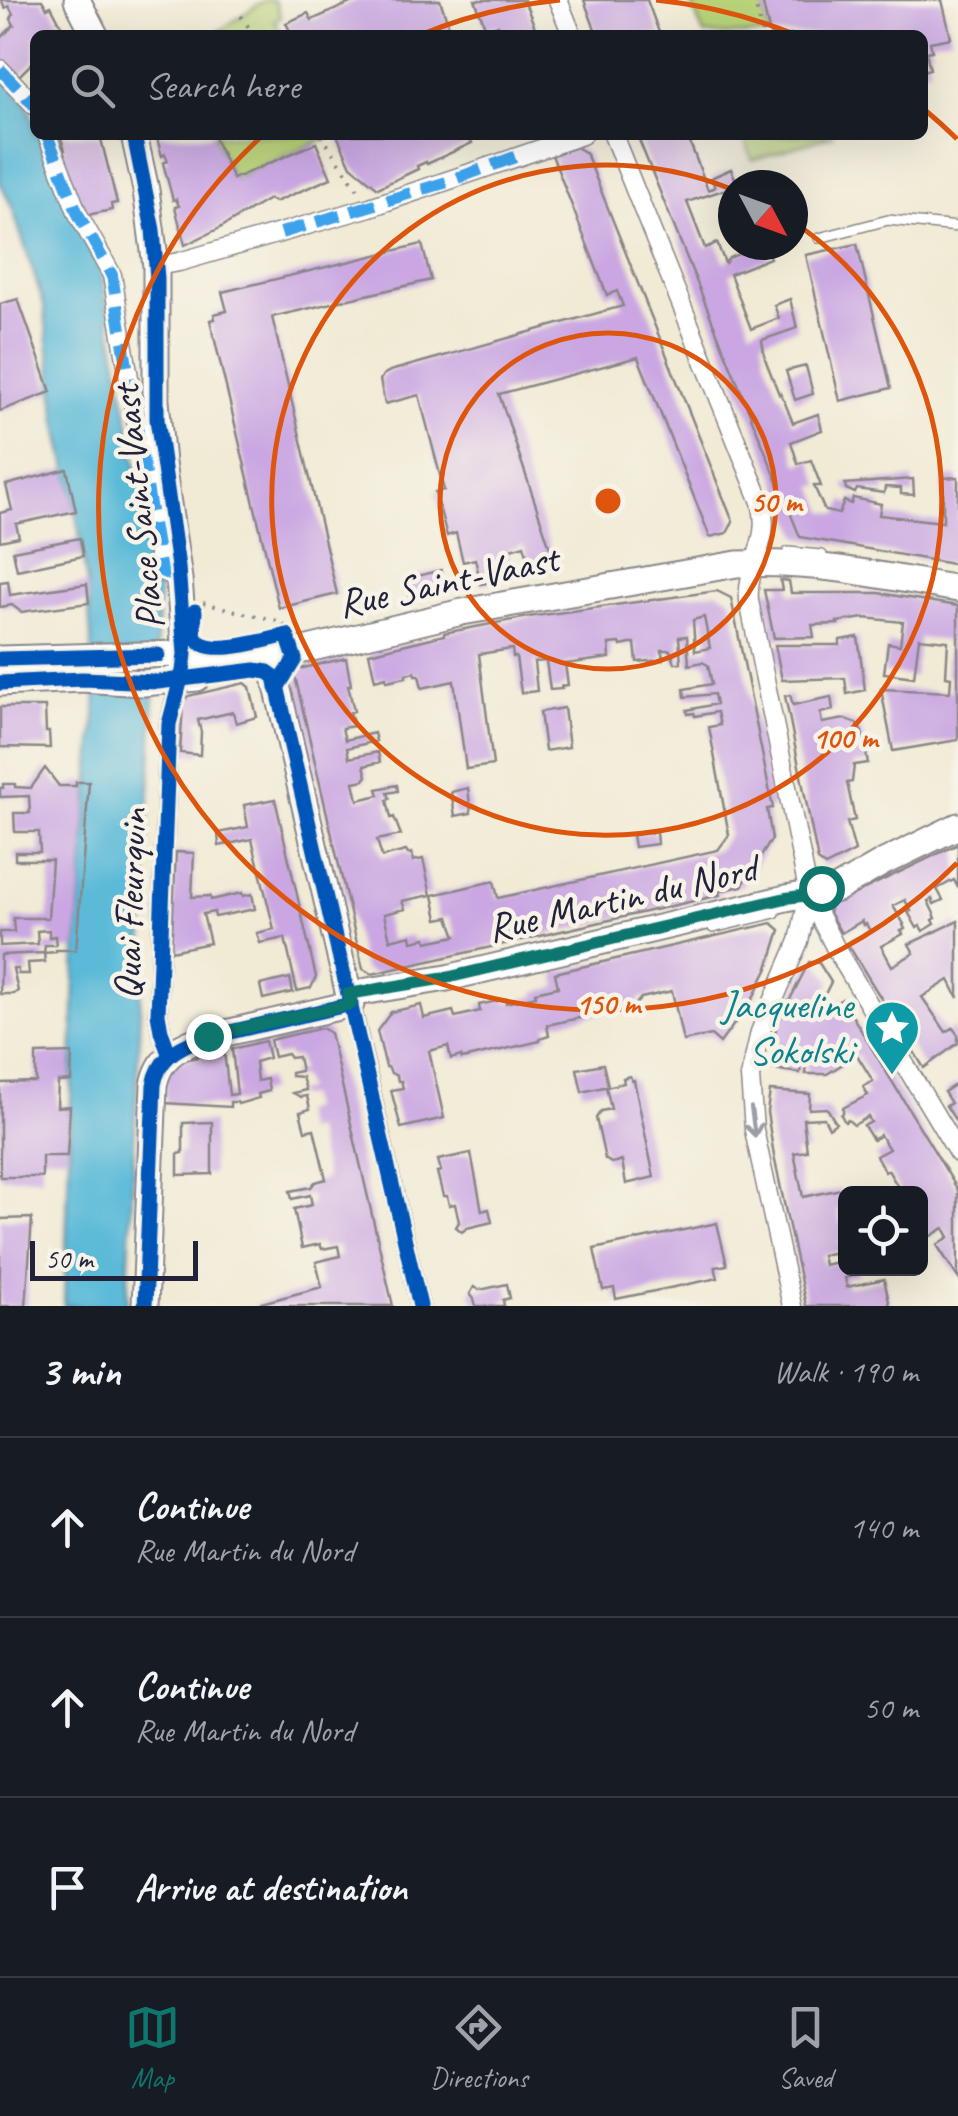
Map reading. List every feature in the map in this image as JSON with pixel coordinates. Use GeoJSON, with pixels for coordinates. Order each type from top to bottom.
{"type":"FeatureCollection","features":[{"type":"Feature","properties":{"kind":"street"},"geometry":{"type":"LineString","coordinates":[[77,0],[92,30]]}},
{"type":"Feature","properties":{"kind":"street"},"geometry":{"type":"LineString","coordinates":[[558,0],[570,30]]}},
{"type":"Feature","properties":{"kind":"street"},"geometry":{"type":"LineString","coordinates":[[0,68],[28,85]]}},
{"type":"Feature","properties":{"kind":"street"},"geometry":{"type":"LineString","coordinates":[[49,140],[78,214],[112,275],[161,571],[187,598]]}},
{"type":"Feature","properties":{"kind":"street","name":"Place Saint-Vaast"},"geometry":{"type":"LineString","coordinates":[[135,140],[156,266],[157,419],[187,598],[172,666]]}},
{"type":"Feature","properties":{"kind":"street"},"geometry":{"type":"LineString","coordinates":[[156,266],[370,207],[566,140]]}},
{"type":"Feature","properties":{"kind":"street"},"geometry":{"type":"LineString","coordinates":[[615,140],[760,502],[764,520],[748,584],[749,600],[809,895],[958,1153]]}},
{"type":"Feature","properties":{"kind":"street","name":"Rue Saint-Vaast"},"geometry":{"type":"LineString","coordinates":[[81,668],[172,666],[268,672],[281,650],[757,558],[958,589]]}},
{"type":"Feature","properties":{"kind":"street"},"geometry":{"type":"LineString","coordinates":[[281,650],[350,999],[420,1306]]}},
{"type":"Feature","properties":{"kind":"street"},"geometry":{"type":"LineString","coordinates":[[0,659],[81,668]]}},
{"type":"Feature","properties":{"kind":"street","name":"Quai Fleurquin"},"geometry":{"type":"LineString","coordinates":[[145,1306],[154,1085],[169,1054],[158,1014],[172,666]]}},
{"type":"Feature","properties":{"kind":"street"},"geometry":{"type":"LineString","coordinates":[[0,683],[81,668]]}},
{"type":"Feature","properties":{"kind":"street","name":"Rue Martin du Nord"},"geometry":{"type":"LineString","coordinates":[[169,1054],[200,1039],[350,999],[837,889],[958,826]]}},
{"type":"Feature","properties":{"kind":"street"},"geometry":{"type":"LineString","coordinates":[[792,1306],[756,1142],[750,1089],[760,1032],[799,941],[809,895]]}},
{"type":"Feature","properties":{"kind":"street"},"geometry":{"type":"LineString","coordinates":[[791,960],[821,949],[838,951]]}},
{"type":"Feature","properties":{"kind":"lane"},"geometry":{"type":"LineString","coordinates":[[819,238],[888,220],[958,226]]}},
{"type":"Feature","properties":{"kind":"lane"},"geometry":{"type":"LineString","coordinates":[[643,569],[805,552],[958,578]]}},
{"type":"Feature","properties":{"kind":"lane"},"geometry":{"type":"LineString","coordinates":[[172,666],[281,650],[496,594]]}},
{"type":"Feature","properties":{"kind":"lane"},"geometry":{"type":"LineString","coordinates":[[48,669],[81,668]]}},
{"type":"Feature","properties":{"kind":"lane"},"geometry":{"type":"LineString","coordinates":[[694,932],[778,912],[876,855],[958,815]]}},
{"type":"Feature","properties":{"kind":"lane"},"geometry":{"type":"LineString","coordinates":[[350,999],[463,986]]}},
{"type":"Feature","properties":{"kind":"path"},"geometry":{"type":"LineString","coordinates":[[754,0],[762,30]]}},
{"type":"Feature","properties":{"kind":"path"},"geometry":{"type":"LineString","coordinates":[[241,16],[251,30]]}},
{"type":"Feature","properties":{"kind":"path"},"geometry":{"type":"LineString","coordinates":[[324,140],[370,207]]}},
{"type":"Feature","properties":{"kind":"path"},"geometry":{"type":"LineString","coordinates":[[187,598],[282,622],[281,650]]}},
{"type":"Feature","properties":{"kind":"green space"},"geometry":{"type":"Polygon","coordinates":[[[265,0],[274,0],[281,17],[275,20],[279,30],[220,30],[265,0]]]}},
{"type":"Feature","properties":{"kind":"green space"},"geometry":{"type":"Polygon","coordinates":[[[690,0],[762,0],[769,30],[702,30],[690,0]]]}},
{"type":"Feature","properties":{"kind":"green space"},"geometry":{"type":"Polygon","coordinates":[[[215,140],[322,140],[233,179],[215,140]]]}},
{"type":"Feature","properties":{"kind":"green space"},"geometry":{"type":"Polygon","coordinates":[[[745,140],[818,140],[752,160],[745,140]]]}},
{"type":"Feature","properties":{"kind":"water"},"geometry":{"type":"Polygon","coordinates":[[[0,76],[29,109],[30,140],[43,140],[102,276],[159,587],[127,1306],[64,1306],[76,950],[96,705],[87,584],[57,422],[44,305],[0,182],[0,76]]]}},
{"type":"Feature","properties":{"kind":"building"},"geometry":{"type":"Polygon","coordinates":[[[1,0],[42,0],[47,8],[51,6],[63,30],[30,30],[30,65],[15,80],[0,64],[0,39],[14,25],[9,6],[5,8],[1,0]]]}},
{"type":"Feature","properties":{"kind":"building"},"geometry":{"type":"Polygon","coordinates":[[[357,0],[440,0],[450,30],[290,30],[286,23],[308,13],[312,20],[357,0]]]}},
{"type":"Feature","properties":{"kind":"building"},"geometry":{"type":"Polygon","coordinates":[[[475,0],[524,0],[536,30],[500,30],[498,25],[486,29],[475,0]]]}},
{"type":"Feature","properties":{"kind":"building"},"geometry":{"type":"Polygon","coordinates":[[[584,0],[647,0],[658,30],[595,30],[584,0]]]}},
{"type":"Feature","properties":{"kind":"building"},"geometry":{"type":"Polygon","coordinates":[[[762,0],[942,0],[951,38],[930,42],[932,51],[928,52],[928,30],[769,30],[762,0]]]}},
{"type":"Feature","properties":{"kind":"building"},"geometry":{"type":"Polygon","coordinates":[[[62,140],[101,140],[117,203],[111,204],[112,210],[82,216],[61,151],[65,150],[62,140]]]}},
{"type":"Feature","properties":{"kind":"building"},"geometry":{"type":"Polygon","coordinates":[[[157,140],[215,140],[233,179],[316,143],[331,178],[275,202],[269,199],[185,245],[175,207],[179,206],[173,200],[163,163],[168,161],[165,154],[162,156],[157,140]]]}},
{"type":"Feature","properties":{"kind":"building"},"geometry":{"type":"Polygon","coordinates":[[[339,140],[472,143],[417,166],[418,169],[378,188],[351,166],[339,140]]]}},
{"type":"Feature","properties":{"kind":"building"},"geometry":{"type":"Polygon","coordinates":[[[639,140],[689,140],[708,190],[715,187],[711,178],[718,175],[718,192],[687,202],[705,248],[717,243],[718,260],[765,260],[730,274],[751,329],[779,318],[774,305],[790,299],[797,328],[762,340],[765,359],[793,423],[818,414],[822,430],[791,442],[798,464],[811,460],[821,486],[814,486],[825,511],[839,514],[844,501],[851,504],[853,498],[881,504],[879,515],[943,522],[943,478],[958,477],[958,565],[800,537],[639,140]]]}},
{"type":"Feature","properties":{"kind":"building"},"geometry":{"type":"Polygon","coordinates":[[[576,147],[586,153],[733,522],[727,533],[710,537],[638,357],[499,394],[557,569],[533,573],[524,545],[507,550],[514,577],[481,584],[475,559],[463,562],[456,533],[447,536],[435,492],[444,490],[419,395],[385,404],[380,380],[390,371],[623,306],[617,291],[607,295],[552,155],[576,147]]]}},
{"type":"Feature","properties":{"kind":"building"},"geometry":{"type":"Polygon","coordinates":[[[422,244],[431,280],[272,317],[337,594],[279,608],[210,320],[215,319],[214,314],[227,311],[222,292],[422,244]]]}},
{"type":"Feature","properties":{"kind":"building"},"geometry":{"type":"Polygon","coordinates":[[[857,244],[891,388],[840,401],[808,255],[857,244]]]}},
{"type":"Feature","properties":{"kind":"building"},"geometry":{"type":"Polygon","coordinates":[[[18,299],[51,392],[0,411],[0,304],[18,299]]]}},
{"type":"Feature","properties":{"kind":"building"},"geometry":{"type":"Polygon","coordinates":[[[806,366],[813,394],[795,400],[786,371],[806,366]]]}},
{"type":"Feature","properties":{"kind":"building"},"geometry":{"type":"Polygon","coordinates":[[[67,469],[76,511],[16,524],[19,537],[0,541],[0,513],[12,510],[6,485],[67,469]]]}},
{"type":"Feature","properties":{"kind":"building"},"geometry":{"type":"Polygon","coordinates":[[[913,479],[914,495],[901,494],[901,488],[885,487],[884,493],[857,489],[855,493],[846,489],[845,484],[913,479]]]}},
{"type":"Feature","properties":{"kind":"building"},"geometry":{"type":"Polygon","coordinates":[[[80,538],[83,556],[17,570],[13,551],[80,538]]]}},
{"type":"Feature","properties":{"kind":"building"},"geometry":{"type":"Polygon","coordinates":[[[441,570],[445,588],[410,596],[406,579],[441,570]]]}},
{"type":"Feature","properties":{"kind":"building"},"geometry":{"type":"Polygon","coordinates":[[[780,580],[789,581],[791,593],[879,593],[958,606],[958,740],[893,751],[881,689],[950,692],[951,677],[946,676],[948,641],[919,638],[914,677],[884,673],[888,643],[900,645],[903,622],[864,618],[812,625],[814,637],[774,638],[764,590],[782,590],[780,580]]]}},
{"type":"Feature","properties":{"kind":"building"},"geometry":{"type":"Polygon","coordinates":[[[8,581],[10,595],[87,584],[89,603],[21,612],[12,605],[0,607],[0,582],[8,581]]]}},
{"type":"Feature","properties":{"kind":"building"},"geometry":{"type":"Polygon","coordinates":[[[717,591],[731,598],[773,808],[767,809],[772,839],[742,886],[720,891],[720,895],[372,974],[363,969],[295,676],[299,669],[346,658],[354,726],[342,728],[345,740],[374,733],[376,741],[347,748],[349,758],[378,752],[380,762],[364,766],[367,776],[354,782],[358,800],[379,795],[377,789],[397,785],[398,791],[388,793],[387,800],[401,835],[377,840],[382,857],[406,851],[412,853],[413,861],[423,859],[431,895],[402,901],[405,909],[384,914],[390,940],[411,935],[412,941],[426,938],[427,942],[456,936],[449,917],[438,919],[433,895],[494,881],[498,898],[718,850],[729,835],[709,727],[720,725],[717,712],[695,716],[687,710],[716,704],[714,694],[685,697],[684,689],[712,684],[708,665],[689,665],[687,636],[679,637],[681,663],[675,663],[670,650],[662,650],[663,660],[637,662],[635,643],[609,644],[610,658],[565,664],[568,685],[561,686],[562,689],[550,690],[546,661],[534,662],[537,691],[521,693],[512,649],[479,654],[493,765],[466,769],[454,681],[422,688],[415,672],[387,681],[386,677],[375,680],[369,653],[528,617],[717,591]],[[704,617],[693,620],[695,651],[710,648],[704,617]]]}},
{"type":"Feature","properties":{"kind":"building"},"geometry":{"type":"Polygon","coordinates":[[[858,637],[865,690],[847,694],[845,678],[782,680],[775,645],[840,645],[840,640],[858,637]]]}},
{"type":"Feature","properties":{"kind":"building"},"geometry":{"type":"Polygon","coordinates":[[[245,683],[250,687],[257,717],[236,723],[233,712],[198,720],[200,755],[180,753],[183,703],[188,696],[245,683]]]}},
{"type":"Feature","properties":{"kind":"building"},"geometry":{"type":"Polygon","coordinates":[[[790,695],[793,705],[831,697],[833,710],[820,713],[822,723],[845,719],[856,723],[862,732],[868,763],[854,765],[852,782],[847,783],[855,820],[847,822],[855,851],[825,866],[818,861],[785,696],[790,695]]]}},
{"type":"Feature","properties":{"kind":"building"},"geometry":{"type":"Polygon","coordinates":[[[0,707],[45,707],[50,748],[0,747],[0,707]]]}},
{"type":"Feature","properties":{"kind":"building"},"geometry":{"type":"Polygon","coordinates":[[[564,708],[569,747],[545,751],[540,712],[564,708]]]}},
{"type":"Feature","properties":{"kind":"building"},"geometry":{"type":"Polygon","coordinates":[[[45,768],[59,786],[89,782],[76,950],[44,953],[45,945],[56,945],[49,930],[37,931],[38,944],[0,946],[0,932],[14,932],[13,918],[48,918],[52,860],[15,860],[15,852],[40,852],[39,832],[15,832],[14,813],[30,813],[29,796],[0,797],[0,788],[3,784],[15,784],[31,788],[45,768]]]}},
{"type":"Feature","properties":{"kind":"building"},"geometry":{"type":"Polygon","coordinates":[[[468,788],[471,813],[455,816],[451,792],[468,788]]]}},
{"type":"Feature","properties":{"kind":"building"},"geometry":{"type":"Polygon","coordinates":[[[275,799],[316,977],[311,988],[297,991],[285,938],[260,943],[257,933],[274,929],[252,839],[219,846],[218,833],[248,827],[244,805],[275,799]]]}},
{"type":"Feature","properties":{"kind":"building"},"geometry":{"type":"Polygon","coordinates":[[[656,832],[657,844],[634,847],[632,835],[656,832]]]}},
{"type":"Feature","properties":{"kind":"building"},"geometry":{"type":"Polygon","coordinates":[[[958,844],[958,888],[954,880],[937,889],[943,900],[934,904],[932,899],[928,901],[935,924],[923,931],[920,926],[917,928],[905,900],[893,906],[904,924],[903,934],[881,946],[892,966],[914,953],[909,944],[958,921],[958,998],[949,980],[922,997],[946,1032],[953,1028],[958,1043],[924,1068],[847,943],[870,931],[866,924],[862,921],[841,933],[829,913],[831,905],[958,844]]]}},
{"type":"Feature","properties":{"kind":"building"},"geometry":{"type":"Polygon","coordinates":[[[176,852],[194,853],[192,897],[210,896],[211,900],[252,894],[255,909],[215,917],[214,912],[203,914],[210,943],[171,951],[176,852]]]}},
{"type":"Feature","properties":{"kind":"building"},"geometry":{"type":"Polygon","coordinates":[[[772,923],[780,930],[768,968],[752,1000],[720,1043],[711,1035],[683,1041],[672,991],[641,998],[634,1006],[547,1025],[549,1036],[540,1041],[462,1059],[451,1059],[448,1046],[429,1051],[444,1118],[401,1128],[391,1090],[403,1088],[386,1067],[377,1031],[391,1012],[421,1005],[424,1018],[453,1011],[455,1017],[480,1011],[479,1005],[506,999],[506,1003],[558,987],[555,973],[772,923]]]}},
{"type":"Feature","properties":{"kind":"building"},"geometry":{"type":"Polygon","coordinates":[[[44,953],[45,962],[28,963],[29,974],[18,974],[18,969],[13,969],[18,991],[0,994],[1,955],[44,953]]]}},
{"type":"Feature","properties":{"kind":"building"},"geometry":{"type":"Polygon","coordinates":[[[809,962],[819,963],[831,982],[818,1008],[837,1011],[833,1005],[842,999],[958,1190],[958,1278],[937,1245],[949,1237],[944,1228],[928,1236],[928,1186],[897,1186],[876,1156],[889,1149],[880,1135],[873,1140],[864,1126],[871,1122],[868,1117],[854,1125],[845,1122],[841,1115],[843,1108],[868,1095],[863,1087],[873,1081],[857,1055],[827,1074],[806,1074],[807,1059],[802,1059],[800,1073],[772,1069],[776,1027],[809,962]]]}},
{"type":"Feature","properties":{"kind":"building"},"geometry":{"type":"Polygon","coordinates":[[[290,978],[293,992],[263,999],[260,985],[290,978]]]}},
{"type":"Feature","properties":{"kind":"building"},"geometry":{"type":"Polygon","coordinates":[[[322,1028],[330,1033],[393,1306],[250,1306],[322,1287],[316,1262],[340,1256],[338,1246],[302,1248],[294,1209],[312,1205],[310,1195],[292,1199],[290,1191],[326,1179],[314,1129],[305,1131],[300,1112],[310,1109],[307,1096],[293,1093],[306,1090],[302,1077],[291,1076],[301,1071],[298,1057],[274,1057],[270,1040],[322,1028]]]}},
{"type":"Feature","properties":{"kind":"building"},"geometry":{"type":"Polygon","coordinates":[[[265,1041],[269,1058],[255,1062],[257,1081],[267,1079],[269,1091],[258,1094],[259,1098],[238,1104],[230,1102],[230,1107],[165,1103],[167,1068],[171,1063],[224,1051],[229,1095],[237,1094],[232,1049],[265,1041]]]}},
{"type":"Feature","properties":{"kind":"building"},"geometry":{"type":"Polygon","coordinates":[[[72,1053],[71,1081],[58,1082],[57,1107],[70,1106],[67,1156],[42,1156],[42,1177],[0,1177],[0,1083],[36,1082],[36,1054],[72,1053]]]}},
{"type":"Feature","properties":{"kind":"building"},"geometry":{"type":"Polygon","coordinates":[[[603,1064],[608,1086],[582,1092],[577,1069],[603,1064]]]}},
{"type":"Feature","properties":{"kind":"building"},"geometry":{"type":"Polygon","coordinates":[[[630,1076],[654,1177],[626,1184],[622,1161],[611,1163],[605,1159],[596,1118],[601,1111],[611,1109],[606,1087],[624,1083],[623,1078],[630,1076]]]}},
{"type":"Feature","properties":{"kind":"building"},"geometry":{"type":"Polygon","coordinates":[[[958,1083],[958,1124],[946,1106],[951,1103],[944,1092],[958,1083]]]}},
{"type":"Feature","properties":{"kind":"building"},"geometry":{"type":"Polygon","coordinates":[[[770,1091],[810,1094],[809,1109],[827,1108],[836,1123],[829,1128],[824,1118],[803,1119],[807,1151],[794,1153],[803,1197],[838,1190],[838,1252],[822,1255],[824,1265],[838,1262],[838,1276],[852,1276],[845,1278],[847,1287],[884,1279],[890,1306],[806,1306],[767,1112],[770,1091]]]}},
{"type":"Feature","properties":{"kind":"building"},"geometry":{"type":"Polygon","coordinates":[[[212,1122],[212,1174],[178,1175],[183,1123],[212,1122]]]}},
{"type":"Feature","properties":{"kind":"building"},"geometry":{"type":"Polygon","coordinates":[[[471,1153],[482,1211],[489,1209],[492,1222],[462,1232],[456,1227],[459,1222],[455,1204],[449,1205],[447,1196],[443,1196],[438,1160],[471,1153]]]}},
{"type":"Feature","properties":{"kind":"building"},"geometry":{"type":"Polygon","coordinates":[[[32,1218],[26,1306],[0,1306],[0,1219],[32,1218]]]}},
{"type":"Feature","properties":{"kind":"building"},"geometry":{"type":"Polygon","coordinates":[[[717,1223],[727,1265],[715,1267],[718,1278],[616,1299],[614,1288],[603,1290],[594,1249],[717,1223]]]}},
{"type":"Feature","properties":{"kind":"building"},"geometry":{"type":"Polygon","coordinates":[[[507,1284],[510,1298],[503,1300],[504,1306],[476,1306],[470,1294],[474,1287],[480,1290],[507,1284]]]}},
{"type":"Feature","properties":{"kind":"marked path"},"geometry":{"type":"LineString","coordinates":[[0,69],[30,101]]}},
{"type":"Feature","properties":{"kind":"marked path"},"geometry":{"type":"LineString","coordinates":[[49,140],[78,214],[112,275],[161,571],[179,579]]}},
{"type":"Feature","properties":{"kind":"marked path"},"geometry":{"type":"LineString","coordinates":[[281,233],[515,157]]}},
{"type":"Feature","properties":{"kind":"cycle path"},"geometry":{"type":"LineString","coordinates":[[135,140],[153,230],[157,419],[178,567],[185,654],[169,724],[158,1014],[169,1054]]}},
{"type":"Feature","properties":{"kind":"cycle path"},"geometry":{"type":"LineString","coordinates":[[195,611],[195,636],[211,647],[238,646],[287,635],[295,659],[277,688]]}},
{"type":"Feature","properties":{"kind":"cycle path"},"geometry":{"type":"LineString","coordinates":[[0,659],[158,655]]}},
{"type":"Feature","properties":{"kind":"cycle path"},"geometry":{"type":"LineString","coordinates":[[0,683],[82,679],[158,682],[255,670],[275,677],[420,1306]]}},
{"type":"Feature","properties":{"kind":"cycle path"},"geometry":{"type":"LineString","coordinates":[[145,1306],[154,1085],[164,1061],[176,1050],[200,1039],[351,1004]]}},
{"type":"Feature","properties":{"kind":"place","name":"Jacqueline Sokolski"},"geometry":{"type":"Point","coordinates":[892,1077]}},
{"type":"Feature","properties":{"kind":"route"},"geometry":{"type":"LineString","coordinates":[[208,1036],[351,1004],[348,994],[446,978],[809,895],[821,888]]}}]}
